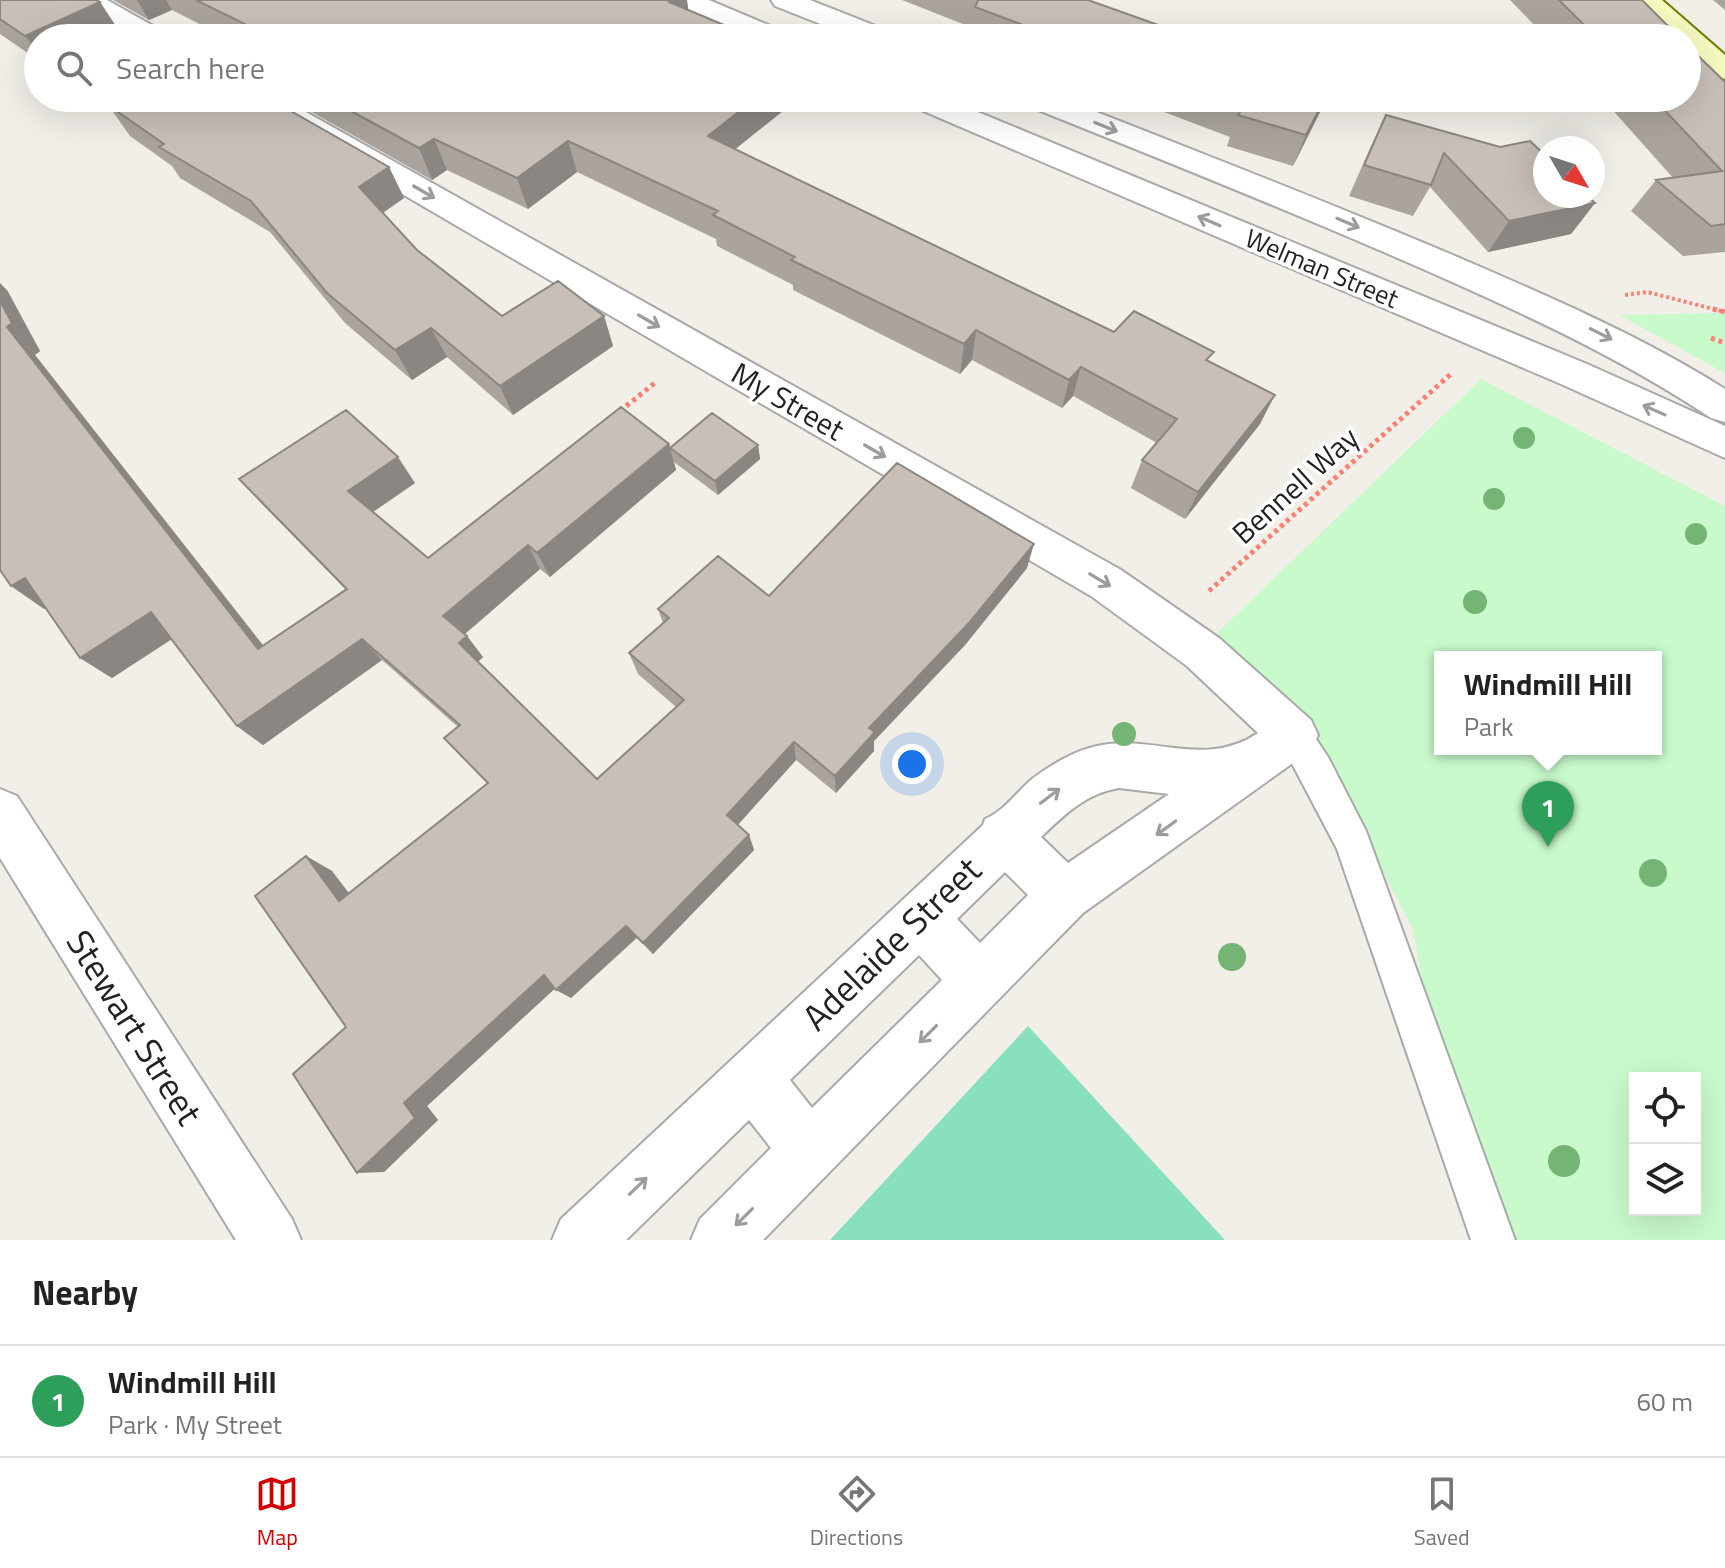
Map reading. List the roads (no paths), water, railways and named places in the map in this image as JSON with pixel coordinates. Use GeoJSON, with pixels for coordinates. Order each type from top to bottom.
{"type":"FeatureCollection","features":[{"type":"Feature","properties":{"kind":"street"},"geometry":{"type":"LineString","coordinates":[[87,0],[129,24]]}},
{"type":"Feature","properties":{"kind":"street"},"geometry":{"type":"LineString","coordinates":[[685,0],[742,24]]}},
{"type":"Feature","properties":{"kind":"street"},"geometry":{"type":"LineString","coordinates":[[785,0],[846,24]]}},
{"type":"Feature","properties":{"kind":"street"},"geometry":{"type":"LineString","coordinates":[[1646,0],[1673,24]]}},
{"type":"Feature","properties":{"kind":"street"},"geometry":{"type":"LineString","coordinates":[[1701,49],[1725,70]]}},
{"type":"Feature","properties":{"kind":"street","name":"My Street"},"geometry":{"type":"LineString","coordinates":[[283,112],[1106,583],[1170,626],[1235,679],[1294,735]]}},
{"type":"Feature","properties":{"kind":"street","name":"Welman Street"},"geometry":{"type":"LineString","coordinates":[[951,112],[1574,374],[1725,443]]}},
{"type":"Feature","properties":{"kind":"street","name":"Welman Street"},"geometry":{"type":"LineString","coordinates":[[1070,112],[1319,210],[1543,308],[1653,361],[1725,408]]}},
{"type":"Feature","properties":{"kind":"street","name":"Adelaide Street"},"geometry":{"type":"LineString","coordinates":[[721,1240],[1065,895],[1294,735]]}},
{"type":"Feature","properties":{"kind":"street","name":"Adelaide Street"},"geometry":{"type":"LineString","coordinates":[[582,1240],[1003,836],[1051,794],[1094,769],[1146,766],[1186,773],[1217,773],[1252,766]]}},
{"type":"Feature","properties":{"kind":"street","name":"Stewart Street"},"geometry":{"type":"LineString","coordinates":[[0,813],[271,1240]]}},
{"type":"Feature","properties":{"kind":"street"},"geometry":{"type":"LineString","coordinates":[[1003,836],[1065,895]]}},
{"type":"Feature","properties":{"kind":"street"},"geometry":{"type":"LineString","coordinates":[[919,917],[980,982]]}},
{"type":"Feature","properties":{"kind":"street"},"geometry":{"type":"LineString","coordinates":[[751,1076],[810,1151]]}},
{"type":"Feature","properties":{"kind":"lane"},"geometry":{"type":"LineString","coordinates":[[1294,735],[1316,769],[1353,844],[1493,1240]]}},
{"type":"Feature","properties":{"kind":"place","name":"Windmill Hill"},"geometry":{"type":"Point","coordinates":[1548,847]}}]}
